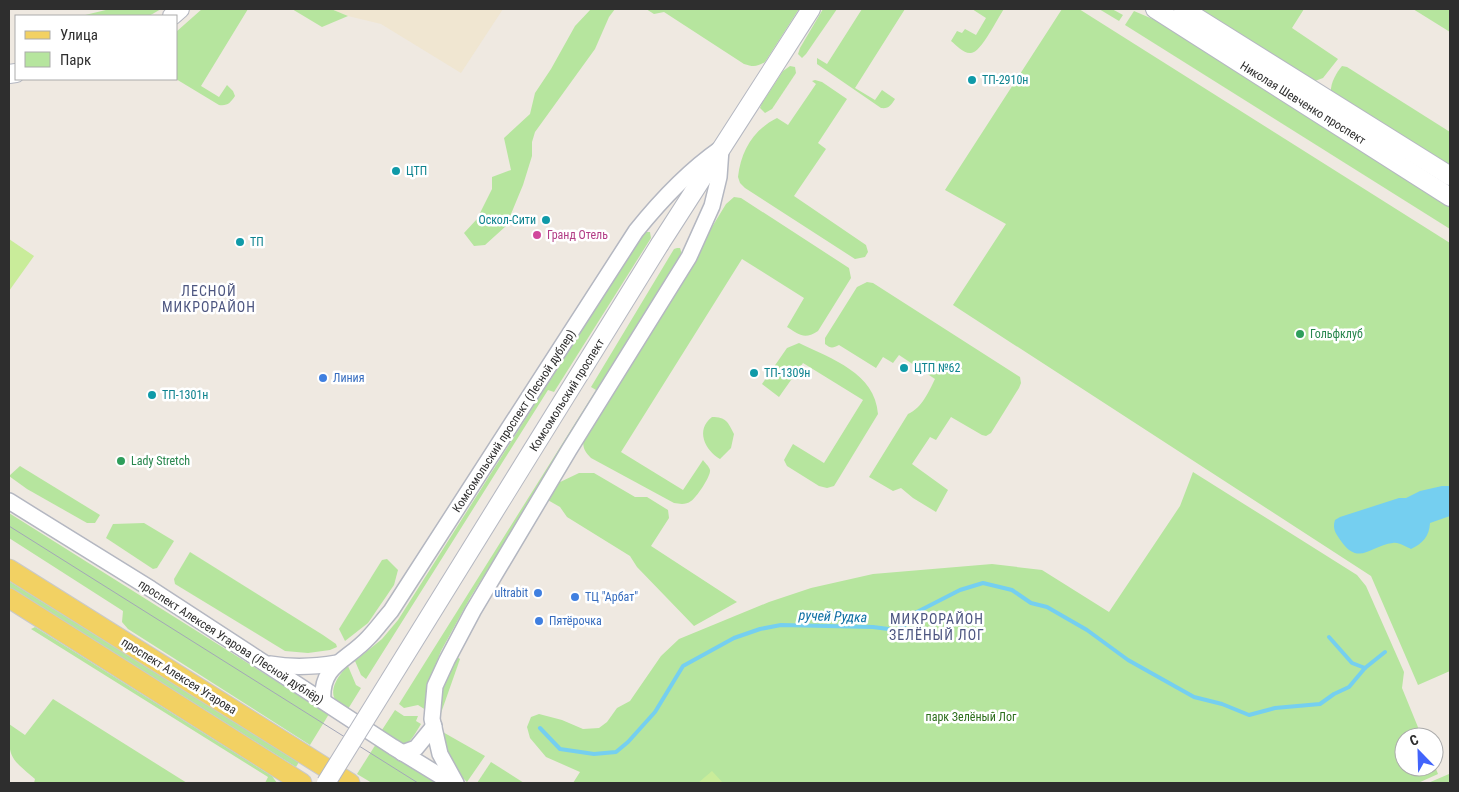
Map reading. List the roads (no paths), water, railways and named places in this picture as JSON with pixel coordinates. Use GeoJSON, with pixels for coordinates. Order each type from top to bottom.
{"type":"FeatureCollection","features":[{"type":"Feature","properties":{"kind":"main road","name":"Комсомольский проспект"},"geometry":{"type":"LineString","coordinates":[[326,783],[660,244],[811,9]]}},
{"type":"Feature","properties":{"kind":"main road","name":"Николая Шевченко проспект"},"geometry":{"type":"LineString","coordinates":[[1155,9],[1450,196]]}},
{"type":"Feature","properties":{"kind":"main road","name":"Николая Шевченко проспект"},"geometry":{"type":"LineString","coordinates":[[1182,9],[1450,176]]}},
{"type":"Feature","properties":{"kind":"main road","name":"проспект Алексея Угарова"},"geometry":{"type":"LineString","coordinates":[[9,569],[350,783]]}},
{"type":"Feature","properties":{"kind":"main road","name":"проспект Алексея Угарова"},"geometry":{"type":"LineString","coordinates":[[9,598],[286,777],[302,783]]}},
{"type":"Feature","properties":{"kind":"street","name":"Комсомольский проспект (Лесной дублер)"},"geometry":{"type":"LineString","coordinates":[[323,701],[322,689],[326,676],[338,663],[368,639],[391,611],[636,231],[675,186],[699,164],[721,149]]}},
{"type":"Feature","properties":{"kind":"street"},"geometry":{"type":"LineString","coordinates":[[456,783],[440,754],[432,706],[435,686],[473,610],[569,450],[689,258],[712,206],[720,177],[721,149]]}},
{"type":"Feature","properties":{"kind":"street","name":"проспект Алексея Угарова (Лесной дублёр)"},"geometry":{"type":"LineString","coordinates":[[9,501],[150,589],[402,753],[452,783]]}},
{"type":"Feature","properties":{"kind":"street"},"geometry":{"type":"LineString","coordinates":[[266,664],[306,667],[338,663]]}},
{"type":"Feature","properties":{"kind":"street"},"geometry":{"type":"LineString","coordinates":[[402,753],[416,748],[434,726]]}},
{"type":"Feature","properties":{"kind":"water"},"geometry":{"type":"Polygon","coordinates":[[[1450,486],[1450,516],[1430,523],[1425,539],[1411,549],[1393,543],[1365,553],[1354,553],[1341,541],[1335,531],[1335,520],[1340,517],[1399,498],[1406,498],[1420,491],[1450,486]]]}},
{"type":"Feature","properties":{"kind":"waterway","name":"ручей Рудка"},"geometry":{"type":"LineString","coordinates":[[540,728],[560,749],[594,754],[616,752],[628,742],[655,712],[683,666],[734,638],[760,629],[781,625],[873,627],[896,630],[904,626],[915,613],[960,590],[983,583],[1012,590],[1031,603],[1047,607],[1087,630],[1128,660],[1194,697],[1222,704],[1249,715],[1275,708],[1320,704],[1334,694],[1349,687],[1365,668],[1385,652]]}},
{"type":"Feature","properties":{"kind":"waterway","name":"ручей Рудка"},"geometry":{"type":"LineString","coordinates":[[1329,637],[1352,663],[1365,668]]}},
{"type":"Feature","properties":{"kind":"tram line"},"geometry":{"type":"LineString","coordinates":[[9,526],[418,783]]}},
{"type":"Feature","properties":{"kind":"place","name":"ТП-2910н"},"geometry":{"type":"Point","coordinates":[972,80]}},
{"type":"Feature","properties":{"kind":"place","name":"ЦТП"},"geometry":{"type":"Point","coordinates":[396,171]}},
{"type":"Feature","properties":{"kind":"place","name":"Оскол-Сити"},"geometry":{"type":"Point","coordinates":[546,220]}},
{"type":"Feature","properties":{"kind":"place","name":"Гранд Отель"},"geometry":{"type":"Point","coordinates":[537,235]}},
{"type":"Feature","properties":{"kind":"place","name":"ТП"},"geometry":{"type":"Point","coordinates":[240,242]}},
{"type":"Feature","properties":{"kind":"place","name":"Гольфклуб"},"geometry":{"type":"Point","coordinates":[1300,334]}},
{"type":"Feature","properties":{"kind":"place","name":"ЦТП №62"},"geometry":{"type":"Point","coordinates":[904,368]}},
{"type":"Feature","properties":{"kind":"place","name":"ТП-1309н"},"geometry":{"type":"Point","coordinates":[754,373]}},
{"type":"Feature","properties":{"kind":"place","name":"Линия"},"geometry":{"type":"Point","coordinates":[323,378]}},
{"type":"Feature","properties":{"kind":"place","name":"ТП-1301н"},"geometry":{"type":"Point","coordinates":[152,395]}},
{"type":"Feature","properties":{"kind":"place","name":"Lady Stretch"},"geometry":{"type":"Point","coordinates":[121,461]}},
{"type":"Feature","properties":{"kind":"place","name":"ultrabit"},"geometry":{"type":"Point","coordinates":[538,593]}},
{"type":"Feature","properties":{"kind":"place","name":"ТЦ \"Арбат\""},"geometry":{"type":"Point","coordinates":[575,597]}},
{"type":"Feature","properties":{"kind":"place","name":"Пятёрочка"},"geometry":{"type":"Point","coordinates":[539,621]}},
{"type":"Feature","properties":{"kind":"district","name":"ЛЕСНОЙ МИКРОРАЙОН"},"geometry":{"type":"Point","coordinates":[209,300]}},
{"type":"Feature","properties":{"kind":"district","name":"МИКРОРАЙОН ЗЕЛЁНЫЙ ЛОГ"},"geometry":{"type":"Point","coordinates":[937,628]}},
{"type":"Feature","properties":{"kind":"park label","name":"парк Зелёный Лог"},"geometry":{"type":"Point","coordinates":[971,717]}}]}
